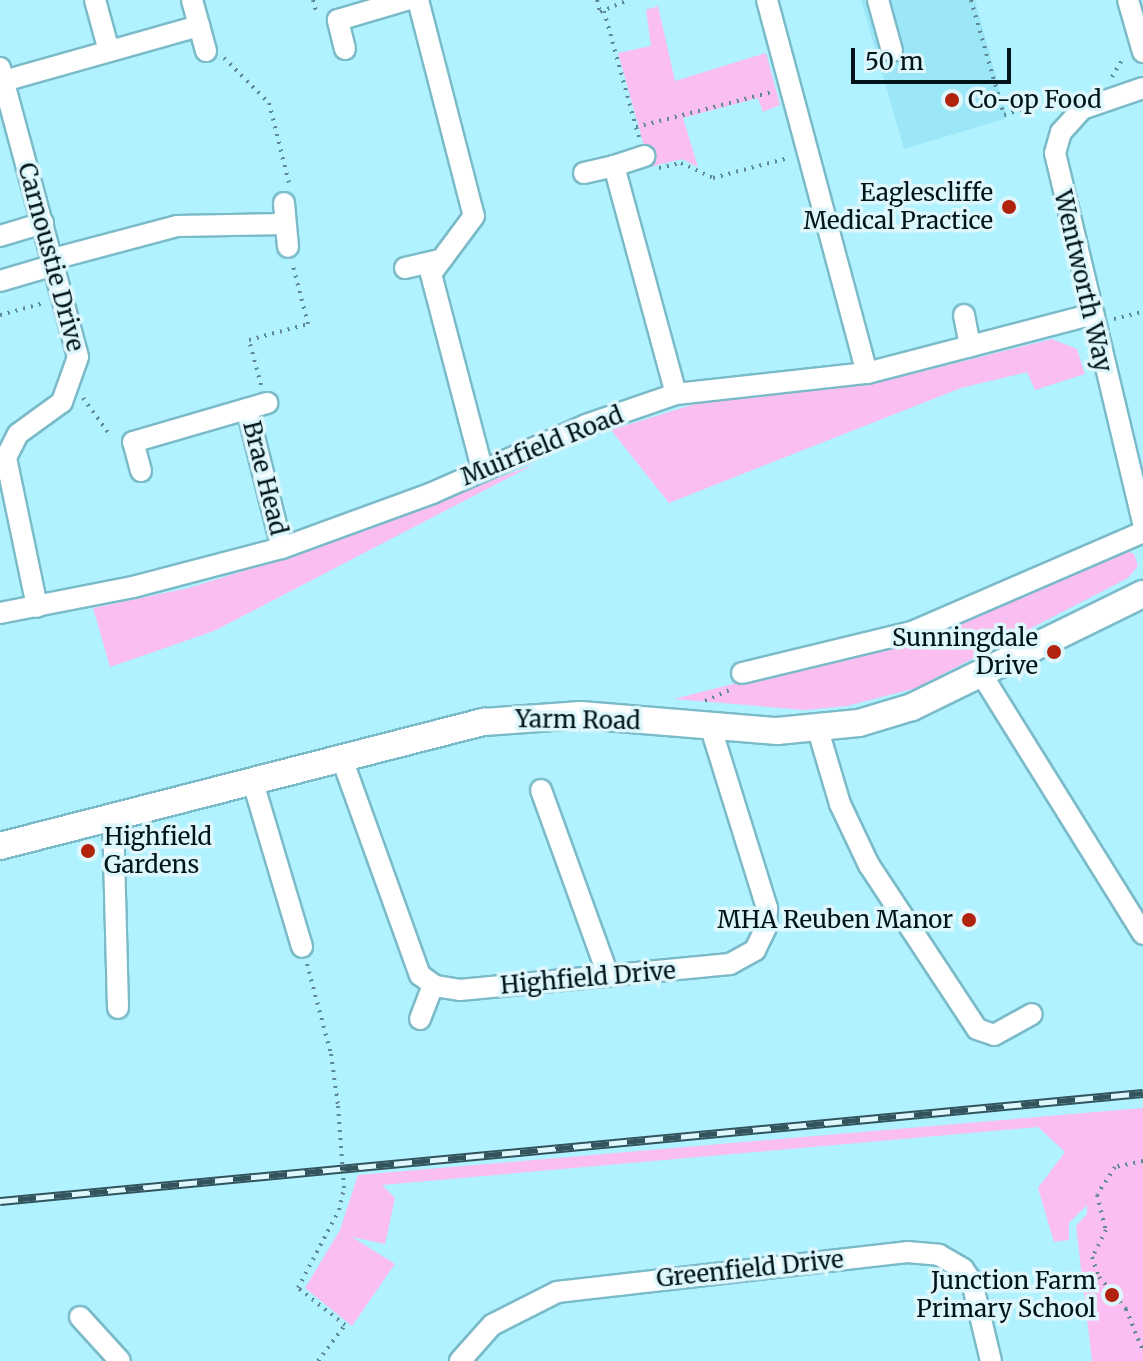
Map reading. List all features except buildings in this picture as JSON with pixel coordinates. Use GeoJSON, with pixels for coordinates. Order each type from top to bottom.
{"type":"FeatureCollection","features":[{"type":"Feature","properties":{"kind":"main road","name":"Yarm Road"},"geometry":{"type":"LineString","coordinates":[[0,846],[341,756],[511,718],[581,715],[711,728],[818,730],[888,716],[982,675],[1143,594]]}},
{"type":"Feature","properties":{"kind":"street"},"geometry":{"type":"LineString","coordinates":[[95,0],[109,51]]}},
{"type":"Feature","properties":{"kind":"street"},"geometry":{"type":"LineString","coordinates":[[192,0],[199,26],[212,50]]}},
{"type":"Feature","properties":{"kind":"street"},"geometry":{"type":"LineString","coordinates":[[345,49],[338,20],[406,0]]}},
{"type":"Feature","properties":{"kind":"street"},"geometry":{"type":"LineString","coordinates":[[418,0],[474,216],[436,261],[431,274],[482,469]]}},
{"type":"Feature","properties":{"kind":"street"},"geometry":{"type":"LineString","coordinates":[[767,0],[867,373]]}},
{"type":"Feature","properties":{"kind":"street"},"geometry":{"type":"LineString","coordinates":[[878,0],[892,51]]}},
{"type":"Feature","properties":{"kind":"street"},"geometry":{"type":"LineString","coordinates":[[1128,0],[1134,48]]}},
{"type":"Feature","properties":{"kind":"street"},"geometry":{"type":"LineString","coordinates":[[2,74],[109,51],[199,26]]}},
{"type":"Feature","properties":{"kind":"street","name":"Carnoustie Drive"},"geometry":{"type":"LineString","coordinates":[[2,74],[78,357],[77,371],[62,402],[18,434],[5,469],[37,607]]}},
{"type":"Feature","properties":{"kind":"street","name":"Wentworth Way"},"geometry":{"type":"LineString","coordinates":[[1143,88],[1082,109],[1056,143],[1055,164],[1143,523]]}},
{"type":"Feature","properties":{"kind":"street"},"geometry":{"type":"LineString","coordinates":[[584,173],[644,156]]}},
{"type":"Feature","properties":{"kind":"street"},"geometry":{"type":"LineString","coordinates":[[614,166],[676,394]]}},
{"type":"Feature","properties":{"kind":"street"},"geometry":{"type":"LineString","coordinates":[[0,281],[53,262],[177,226],[287,208],[288,247]]}},
{"type":"Feature","properties":{"kind":"street"},"geometry":{"type":"LineString","coordinates":[[0,236],[43,223]]}},
{"type":"Feature","properties":{"kind":"street"},"geometry":{"type":"LineString","coordinates":[[405,268],[436,261]]}},
{"type":"Feature","properties":{"kind":"street","name":"Muirfield Road"},"geometry":{"type":"LineString","coordinates":[[0,613],[37,607],[282,548],[676,394],[867,373],[1093,314]]}},
{"type":"Feature","properties":{"kind":"street"},"geometry":{"type":"LineString","coordinates":[[964,315],[970,346]]}},
{"type":"Feature","properties":{"kind":"street","name":"Brae Head"},"geometry":{"type":"LineString","coordinates":[[141,471],[133,442],[259,401],[282,548]]}},
{"type":"Feature","properties":{"kind":"street"},"geometry":{"type":"LineString","coordinates":[[742,673],[912,632],[1143,532]]}},
{"type":"Feature","properties":{"kind":"street"},"geometry":{"type":"LineString","coordinates":[[982,675],[1143,934]]}},
{"type":"Feature","properties":{"kind":"street","name":"Highfield Drive"},"geometry":{"type":"LineString","coordinates":[[433,985],[460,990],[730,964],[755,950],[764,933],[763,891],[711,728]]}},
{"type":"Feature","properties":{"kind":"street"},"geometry":{"type":"LineString","coordinates":[[818,730],[840,804],[869,865],[977,1029],[994,1035],[1032,1014]]}},
{"type":"Feature","properties":{"kind":"street"},"geometry":{"type":"LineString","coordinates":[[341,756],[413,960],[420,975],[433,985],[420,1019]]}},
{"type":"Feature","properties":{"kind":"street"},"geometry":{"type":"LineString","coordinates":[[252,779],[302,947]]}},
{"type":"Feature","properties":{"kind":"street"},"geometry":{"type":"LineString","coordinates":[[541,790],[608,975]]}},
{"type":"Feature","properties":{"kind":"street"},"geometry":{"type":"LineString","coordinates":[[113,817],[118,1008]]}},
{"type":"Feature","properties":{"kind":"street","name":"Greenfield Drive"},"geometry":{"type":"LineString","coordinates":[[460,1361],[492,1325],[557,1292],[907,1252],[939,1255],[963,1269],[972,1282],[991,1361]]}},
{"type":"Feature","properties":{"kind":"street"},"geometry":{"type":"LineString","coordinates":[[80,1317],[120,1361]]}},
{"type":"Feature","properties":{"kind":"path"},"geometry":{"type":"LineString","coordinates":[[313,0],[316,11]]}},
{"type":"Feature","properties":{"kind":"path"},"geometry":{"type":"LineString","coordinates":[[597,0],[604,11],[649,170],[681,163],[713,178],[795,156]]}},
{"type":"Feature","properties":{"kind":"path"},"geometry":{"type":"LineString","coordinates":[[604,11],[628,0]]}},
{"type":"Feature","properties":{"kind":"path"},"geometry":{"type":"LineString","coordinates":[[971,0],[1004,115],[1038,104]]}},
{"type":"Feature","properties":{"kind":"path"},"geometry":{"type":"LineString","coordinates":[[1105,84],[1122,68],[1134,48]]}},
{"type":"Feature","properties":{"kind":"path"},"geometry":{"type":"LineString","coordinates":[[212,50],[269,103],[287,208]]}},
{"type":"Feature","properties":{"kind":"path"},"geometry":{"type":"LineString","coordinates":[[636,127],[779,90]]}},
{"type":"Feature","properties":{"kind":"path"},"geometry":{"type":"LineString","coordinates":[[259,401],[249,340],[308,324],[288,247]]}},
{"type":"Feature","properties":{"kind":"path"},"geometry":{"type":"LineString","coordinates":[[0,315],[49,301]]}},
{"type":"Feature","properties":{"kind":"path"},"geometry":{"type":"LineString","coordinates":[[1093,314],[1108,320],[1143,312]]}},
{"type":"Feature","properties":{"kind":"path"},"geometry":{"type":"LineString","coordinates":[[82,396],[110,435]]}},
{"type":"Feature","properties":{"kind":"path"},"geometry":{"type":"LineString","coordinates":[[679,724],[697,705],[744,684],[742,673]]}},
{"type":"Feature","properties":{"kind":"path"},"geometry":{"type":"LineString","coordinates":[[302,947],[331,1054],[344,1188],[339,1210],[298,1288],[345,1325],[318,1361]]}},
{"type":"Feature","properties":{"kind":"path"},"geometry":{"type":"LineString","coordinates":[[1143,1161],[1110,1170],[1095,1201],[1106,1230],[1092,1257],[1099,1277],[1126,1309],[1143,1351]]}},
{"type":"Feature","properties":{"kind":"shaded area"},"geometry":{"type":"Polygon","coordinates":[[[861,0],[975,0],[1007,118],[904,149],[861,0]]]}},
{"type":"Feature","properties":{"kind":"shaded area"},"geometry":{"type":"Polygon","coordinates":[[[658,6],[675,81],[766,53],[780,105],[763,112],[758,98],[683,118],[698,167],[682,159],[650,167],[618,53],[651,46],[646,10],[658,6]]]}},
{"type":"Feature","properties":{"kind":"shaded area"},"geometry":{"type":"Polygon","coordinates":[[[1052,339],[1077,349],[1085,374],[1035,390],[1027,372],[961,388],[669,503],[611,430],[711,399],[868,385],[1052,339]]]}},
{"type":"Feature","properties":{"kind":"shaded area"},"geometry":{"type":"Polygon","coordinates":[[[535,464],[214,631],[110,667],[93,608],[189,588],[301,553],[535,464]]]}},
{"type":"Feature","properties":{"kind":"shaded area"},"geometry":{"type":"Polygon","coordinates":[[[1124,550],[1134,554],[1138,566],[1128,578],[916,688],[847,706],[805,710],[674,699],[929,634],[1124,550]]]}},
{"type":"Feature","properties":{"kind":"shaded area"},"geometry":{"type":"Polygon","coordinates":[[[1143,1108],[1143,1361],[1092,1361],[1076,1226],[1087,1214],[1087,1205],[1069,1223],[1069,1240],[1054,1242],[1038,1188],[1065,1152],[1038,1127],[382,1185],[395,1198],[385,1244],[352,1237],[395,1264],[352,1326],[305,1288],[340,1230],[358,1175],[1143,1108]]]}},
{"type":"Feature","properties":{"kind":"railway"},"geometry":{"type":"LineString","coordinates":[[0,1201],[1143,1093]]}},
{"type":"Feature","properties":{"kind":"place","name":"Co-op Food"},"geometry":{"type":"Point","coordinates":[952,100]}},
{"type":"Feature","properties":{"kind":"place","name":"Eaglescliffe Medical Practice"},"geometry":{"type":"Point","coordinates":[1009,207]}},
{"type":"Feature","properties":{"kind":"place","name":"Sunningdale Drive"},"geometry":{"type":"Point","coordinates":[1054,652]}},
{"type":"Feature","properties":{"kind":"place","name":"Highfield Gardens"},"geometry":{"type":"Point","coordinates":[88,851]}},
{"type":"Feature","properties":{"kind":"place","name":"MHA Reuben Manor"},"geometry":{"type":"Point","coordinates":[969,920]}},
{"type":"Feature","properties":{"kind":"place","name":"Junction Farm Primary School"},"geometry":{"type":"Point","coordinates":[1112,1295]}}]}
